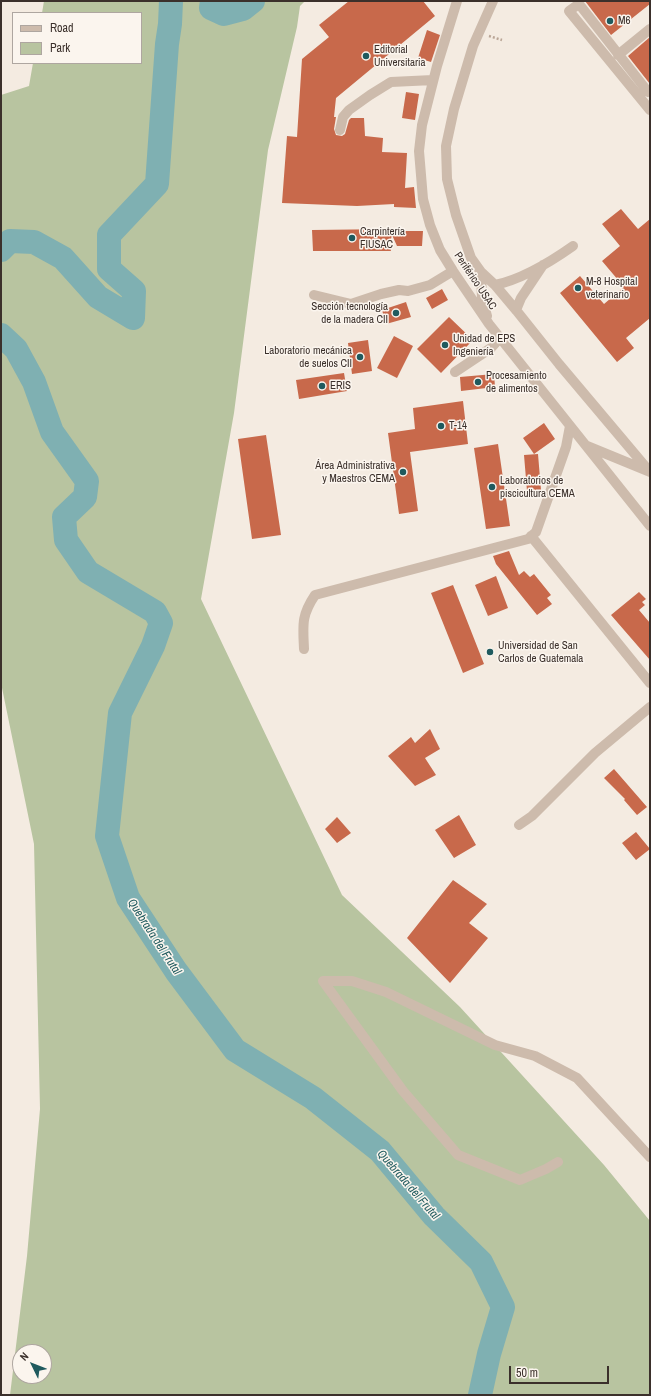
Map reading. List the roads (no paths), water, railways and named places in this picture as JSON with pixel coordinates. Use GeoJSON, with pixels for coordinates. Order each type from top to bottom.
{"type":"FeatureCollection","features":[{"type":"Feature","properties":{"kind":"street","name":"Periférico USAC"},"geometry":{"type":"LineString","coordinates":[[493,1],[473,46],[454,109],[446,146],[447,179],[456,215],[471,258],[481,272],[495,285],[559,364],[650,471]]}},
{"type":"Feature","properties":{"kind":"street","name":"Periférico USAC"},"geometry":{"type":"LineString","coordinates":[[455,2],[422,125],[419,151],[420,176],[430,225],[440,250],[489,324],[650,526]]}},
{"type":"Feature","properties":{"kind":"street"},"geometry":{"type":"LineString","coordinates":[[648,92],[579,4],[569,11],[650,110]]}},
{"type":"Feature","properties":{"kind":"street"},"geometry":{"type":"LineString","coordinates":[[618,55],[650,29]]}},
{"type":"Feature","properties":{"kind":"street"},"geometry":{"type":"LineString","coordinates":[[340,130],[343,117],[349,110],[391,82],[433,80]]}},
{"type":"Feature","properties":{"kind":"street"},"geometry":{"type":"LineString","coordinates":[[495,285],[509,282],[543,266],[573,246]]}},
{"type":"Feature","properties":{"kind":"street"},"geometry":{"type":"LineString","coordinates":[[516,310],[521,298],[543,266]]}},
{"type":"Feature","properties":{"kind":"street"},"geometry":{"type":"LineString","coordinates":[[314,295],[351,304],[381,294],[399,290],[408,291],[430,285],[453,271]]}},
{"type":"Feature","properties":{"kind":"street"},"geometry":{"type":"LineString","coordinates":[[481,272],[482,299],[489,324]]}},
{"type":"Feature","properties":{"kind":"street"},"geometry":{"type":"LineString","coordinates":[[455,372],[491,348],[500,338]]}},
{"type":"Feature","properties":{"kind":"street"},"geometry":{"type":"LineString","coordinates":[[304,649],[303,623],[307,607],[316,595],[528,539],[536,532],[566,447],[570,426]]}},
{"type":"Feature","properties":{"kind":"street"},"geometry":{"type":"LineString","coordinates":[[587,446],[650,471]]}},
{"type":"Feature","properties":{"kind":"street"},"geometry":{"type":"LineString","coordinates":[[531,536],[650,683]]}},
{"type":"Feature","properties":{"kind":"street"},"geometry":{"type":"LineString","coordinates":[[519,825],[532,816],[595,754],[650,707]]}},
{"type":"Feature","properties":{"kind":"street"},"geometry":{"type":"LineString","coordinates":[[558,1162],[520,1180],[458,1155],[403,1091],[323,981],[352,981],[386,992],[495,1045],[534,1056],[577,1078],[650,1157]]}},
{"type":"Feature","properties":{"kind":"waterway"},"geometry":{"type":"LineString","coordinates":[[1,250],[10,241],[34,242],[63,258],[98,297],[133,318],[134,291],[109,269],[109,235],[157,184],[171,1]]}},
{"type":"Feature","properties":{"kind":"waterway"},"geometry":{"type":"LineString","coordinates":[[212,1],[211,8],[224,14],[243,9],[253,1]]}},
{"type":"Feature","properties":{"kind":"waterway","name":"Quebrada del Frutal"},"geometry":{"type":"LineString","coordinates":[[1,335],[16,349],[34,382],[52,432],[87,481],[85,497],[64,517],[66,540],[88,572],[155,612],[161,623],[153,646],[120,713],[107,836],[128,898],[176,971],[235,1050],[313,1098],[380,1151],[434,1216],[481,1262],[503,1307],[489,1354],[480,1395]]}},
{"type":"Feature","properties":{"kind":"place","name":"M6"},"geometry":{"type":"Point","coordinates":[610,21]}},
{"type":"Feature","properties":{"kind":"place","name":"Editorial Universitaria"},"geometry":{"type":"Point","coordinates":[366,56]}},
{"type":"Feature","properties":{"kind":"place","name":"Carpintería FIUSAC"},"geometry":{"type":"Point","coordinates":[352,238]}},
{"type":"Feature","properties":{"kind":"place","name":"M-8 Hospital veterinario"},"geometry":{"type":"Point","coordinates":[578,288]}},
{"type":"Feature","properties":{"kind":"place","name":"Sección tecnología de la madera CII"},"geometry":{"type":"Point","coordinates":[396,313]}},
{"type":"Feature","properties":{"kind":"place","name":"Unidad de EPS Ingeniería"},"geometry":{"type":"Point","coordinates":[445,345]}},
{"type":"Feature","properties":{"kind":"place","name":"Laboratorio mecánica de suelos CII"},"geometry":{"type":"Point","coordinates":[360,357]}},
{"type":"Feature","properties":{"kind":"place","name":"Procesamiento de alimentos"},"geometry":{"type":"Point","coordinates":[478,382]}},
{"type":"Feature","properties":{"kind":"place","name":"ERIS"},"geometry":{"type":"Point","coordinates":[322,386]}},
{"type":"Feature","properties":{"kind":"place","name":"T-14"},"geometry":{"type":"Point","coordinates":[441,426]}},
{"type":"Feature","properties":{"kind":"place","name":"Área Administrativa y Maestros CEMA"},"geometry":{"type":"Point","coordinates":[403,472]}},
{"type":"Feature","properties":{"kind":"place","name":"Laboratorios de piscicultura CEMA"},"geometry":{"type":"Point","coordinates":[492,487]}},
{"type":"Feature","properties":{"kind":"place","name":"Universidad de San Carlos de Guatemala"},"geometry":{"type":"Point","coordinates":[490,652]}}]}
